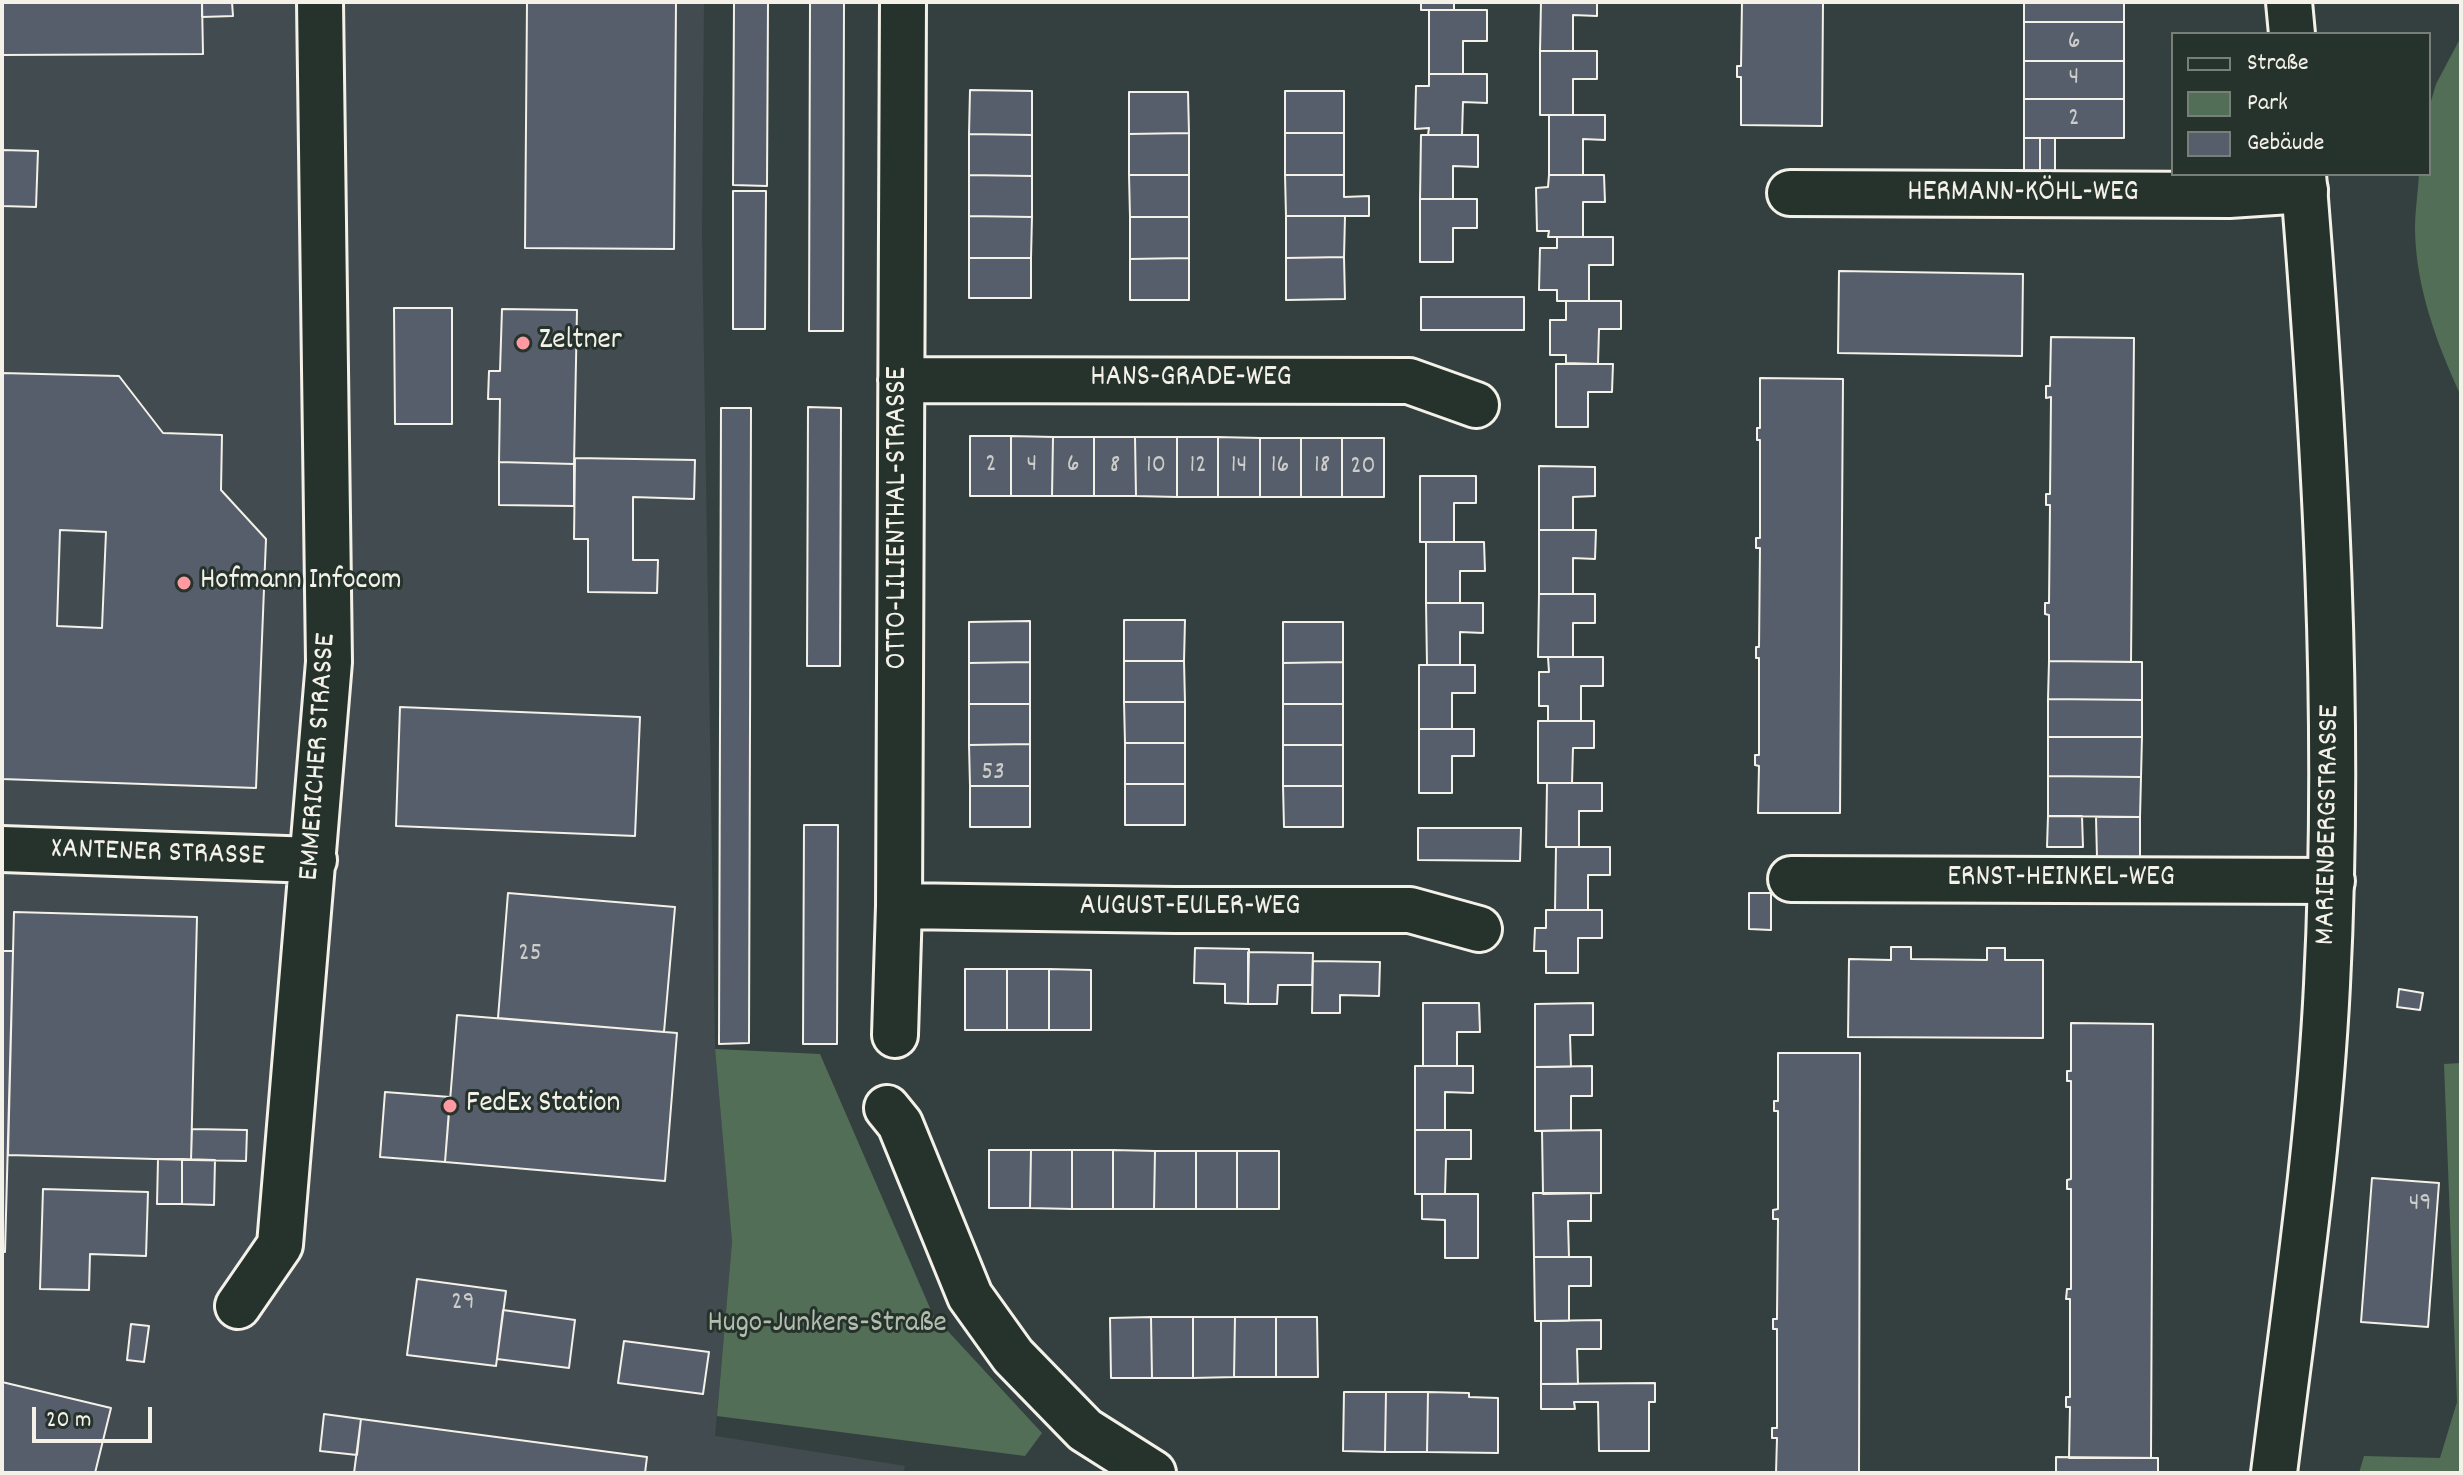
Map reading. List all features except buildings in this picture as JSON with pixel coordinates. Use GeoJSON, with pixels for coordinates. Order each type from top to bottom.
{"type":"FeatureCollection","features":[{"type":"Feature","properties":{"kind":"street","name":"EMMERICHER STRASSE"},"geometry":{"type":"LineString","coordinates":[[238,1306],[280,1245],[329,662],[320,2]]}},
{"type":"Feature","properties":{"kind":"street","name":"OTTO-LILIENTHAL-STRASSE"},"geometry":{"type":"LineString","coordinates":[[895,1035],[899,906],[903,2]]}},
{"type":"Feature","properties":{"kind":"street"},"geometry":{"type":"LineString","coordinates":[[2289,2],[2292,32]]}},
{"type":"Feature","properties":{"kind":"street","name":"HERMANN-KÖHL-WEG"},"geometry":{"type":"LineString","coordinates":[[1790,193],[2229,195],[2304,182]]}},
{"type":"Feature","properties":{"kind":"street","name":"MARIENBERGSTRASSE"},"geometry":{"type":"LineString","coordinates":[[2274,1473],[2320,1083],[2332,881],[2326,485],[2304,182]]}},
{"type":"Feature","properties":{"kind":"street","name":"HANS-GRADE-WEG"},"geometry":{"type":"LineString","coordinates":[[901,380],[1409,381],[1476,405]]}},
{"type":"Feature","properties":{"kind":"street","name":"XANTENER STRASSE"},"geometry":{"type":"LineString","coordinates":[[2,849],[314,860]]}},
{"type":"Feature","properties":{"kind":"street","name":"ERNST-HEINKEL-WEG"},"geometry":{"type":"LineString","coordinates":[[1791,879],[2332,881]]}},
{"type":"Feature","properties":{"kind":"street","name":"AUGUST-EULER-WEG"},"geometry":{"type":"LineString","coordinates":[[899,906],[1410,910],[1479,929]]}},
{"type":"Feature","properties":{"kind":"street"},"geometry":{"type":"LineString","coordinates":[[887,1108],[900,1124],[970,1296],[1013,1356],[1085,1430],[1153,1473]]}},
{"type":"Feature","properties":{"kind":"shaded area"},"geometry":{"type":"Polygon","coordinates":[[[2,2],[704,2],[702,234],[715,1049],[732,1242],[715,1436],[905,1466],[903,1473],[2,1473],[2,2]]]}},
{"type":"Feature","properties":{"kind":"green space"},"geometry":{"type":"Polygon","coordinates":[[[2461,37],[2461,396],[2429,315],[2416,252],[2419,176],[2431,176],[2431,101],[2436,84],[2461,37]]]}},
{"type":"Feature","properties":{"kind":"green space","name":"Hugo-Junkers-Straße"},"geometry":{"type":"Polygon","coordinates":[[[715,1049],[820,1054],[933,1315],[1042,1433],[1025,1456],[717,1416],[732,1242],[715,1049]]]}},
{"type":"Feature","properties":{"kind":"green space"},"geometry":{"type":"Polygon","coordinates":[[[2461,1063],[2461,1473],[2359,1473],[2364,1456],[2440,1458],[2457,1402],[2444,1064],[2461,1063]]]}},
{"type":"Feature","properties":{"kind":"place","name":"Zeltner"},"geometry":{"type":"Point","coordinates":[523,343]}},
{"type":"Feature","properties":{"kind":"place","name":"Hofmann Infocom"},"geometry":{"type":"Point","coordinates":[184,583]}},
{"type":"Feature","properties":{"kind":"place","name":"FedEx Station"},"geometry":{"type":"Point","coordinates":[450,1106]}}]}
